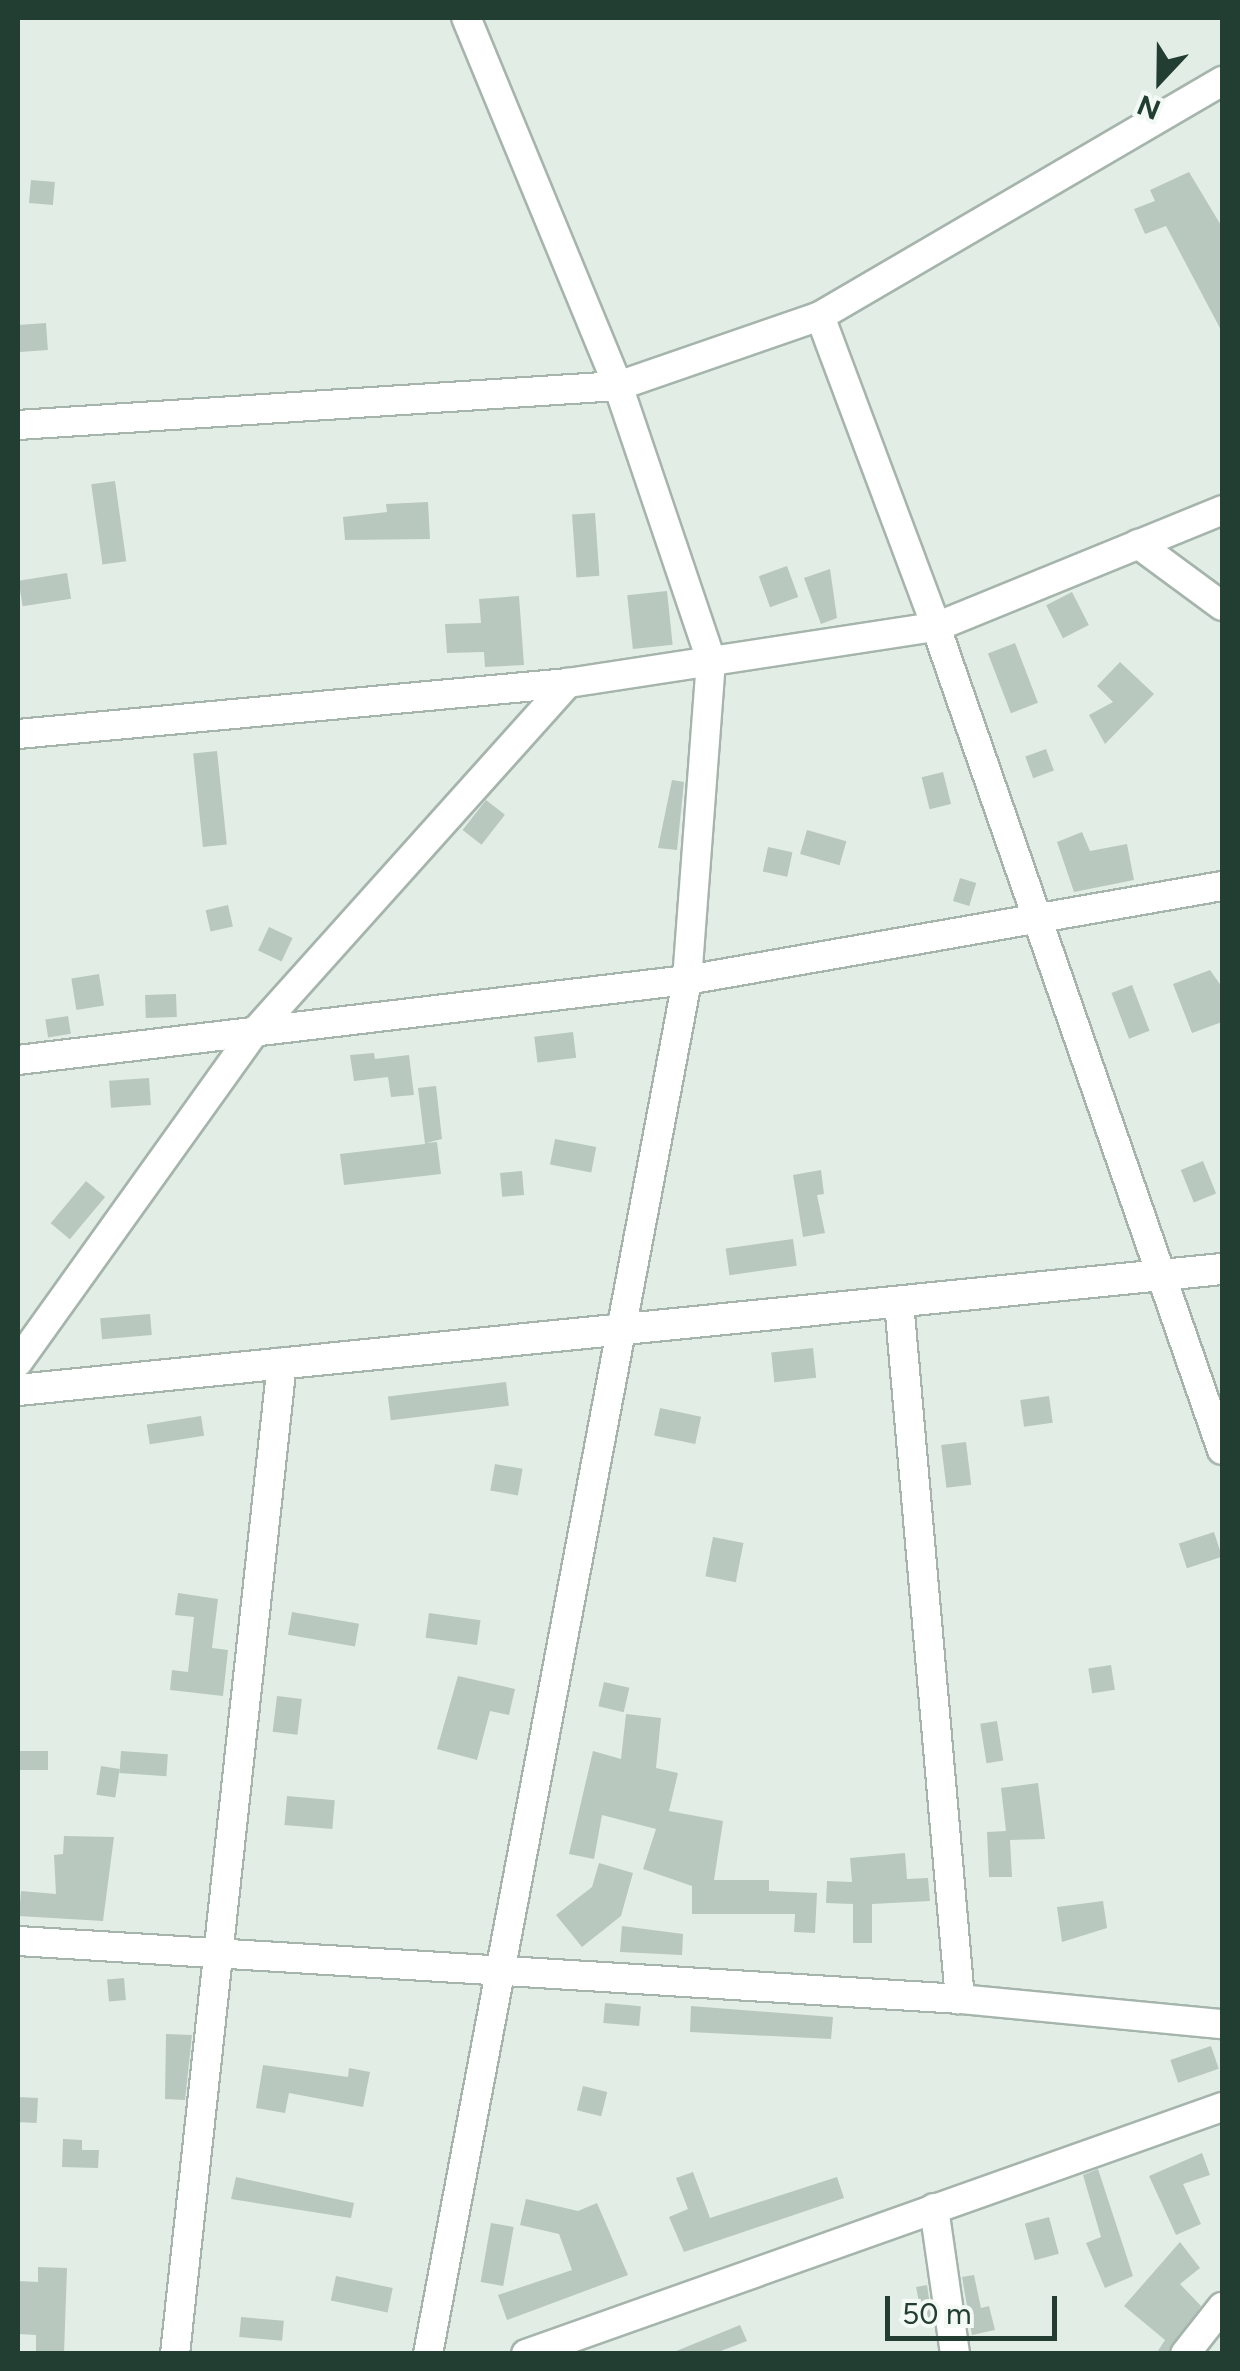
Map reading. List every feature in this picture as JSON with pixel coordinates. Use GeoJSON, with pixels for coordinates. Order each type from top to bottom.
{"type":"FeatureCollection","features":[{"type":"Feature","properties":{"kind":"street"},"geometry":{"type":"LineString","coordinates":[[428,2354],[617,1330],[687,980],[711,660],[618,386],[466,18]]}},
{"type":"Feature","properties":{"kind":"street"},"geometry":{"type":"LineString","coordinates":[[18,426],[618,386],[820,316],[1222,81]]}},
{"type":"Feature","properties":{"kind":"street"},"geometry":{"type":"LineString","coordinates":[[820,316],[936,627],[1222,1450]]}},
{"type":"Feature","properties":{"kind":"street"},"geometry":{"type":"LineString","coordinates":[[18,734],[568,683],[936,627],[1222,510]]}},
{"type":"Feature","properties":{"kind":"street"},"geometry":{"type":"LineString","coordinates":[[1138,544],[1222,606]]}},
{"type":"Feature","properties":{"kind":"street"},"geometry":{"type":"LineString","coordinates":[[18,1362],[253,1034],[568,683]]}},
{"type":"Feature","properties":{"kind":"street"},"geometry":{"type":"LineString","coordinates":[[18,1060],[687,980],[1222,886]]}},
{"type":"Feature","properties":{"kind":"street"},"geometry":{"type":"LineString","coordinates":[[18,1390],[1222,1269]]}},
{"type":"Feature","properties":{"kind":"street"},"geometry":{"type":"LineString","coordinates":[[899,1302],[960,1999]]}},
{"type":"Feature","properties":{"kind":"street"},"geometry":{"type":"LineString","coordinates":[[174,2354],[282,1363]]}},
{"type":"Feature","properties":{"kind":"street"},"geometry":{"type":"LineString","coordinates":[[18,1942],[960,1999],[1222,2024]]}},
{"type":"Feature","properties":{"kind":"street"},"geometry":{"type":"LineString","coordinates":[[526,2354],[1222,2107]]}},
{"type":"Feature","properties":{"kind":"street"},"geometry":{"type":"LineString","coordinates":[[934,2208],[955,2354]]}},
{"type":"Feature","properties":{"kind":"street"},"geometry":{"type":"LineString","coordinates":[[1186,2354],[1222,2306]]}},
{"type":"Feature","properties":{"kind":"building"},"geometry":{"type":"Polygon","coordinates":[[[1189,172],[1222,227],[1222,332],[1166,226],[1145,234],[1134,209],[1155,201],[1150,190],[1189,172]]]}},
{"type":"Feature","properties":{"kind":"building"},"geometry":{"type":"Polygon","coordinates":[[[31,180],[55,182],[53,205],[29,203],[31,180]]]}},
{"type":"Feature","properties":{"kind":"building"},"geometry":{"type":"Polygon","coordinates":[[[46,323],[48,350],[20,352],[18,325],[46,323]]]}},
{"type":"Feature","properties":{"kind":"building"},"geometry":{"type":"Polygon","coordinates":[[[115,481],[126,561],[103,565],[91,484],[115,481]]]}},
{"type":"Feature","properties":{"kind":"building"},"geometry":{"type":"Polygon","coordinates":[[[428,502],[430,539],[345,540],[343,517],[387,512],[386,504],[428,502]]]}},
{"type":"Feature","properties":{"kind":"building"},"geometry":{"type":"Polygon","coordinates":[[[595,513],[599,576],[576,577],[572,515],[595,513]]]}},
{"type":"Feature","properties":{"kind":"building"},"geometry":{"type":"Polygon","coordinates":[[[787,566],[798,597],[770,607],[759,576],[787,566]]]}},
{"type":"Feature","properties":{"kind":"building"},"geometry":{"type":"Polygon","coordinates":[[[830,569],[837,618],[821,624],[804,578],[830,569]]]}},
{"type":"Feature","properties":{"kind":"building"},"geometry":{"type":"Polygon","coordinates":[[[67,573],[71,599],[23,606],[19,581],[67,573]]]}},
{"type":"Feature","properties":{"kind":"building"},"geometry":{"type":"Polygon","coordinates":[[[667,591],[673,645],[633,649],[627,595],[667,591]]]}},
{"type":"Feature","properties":{"kind":"building"},"geometry":{"type":"Polygon","coordinates":[[[1072,592],[1089,625],[1063,638],[1046,605],[1072,592]]]}},
{"type":"Feature","properties":{"kind":"building"},"geometry":{"type":"Polygon","coordinates":[[[519,596],[524,665],[485,667],[484,652],[447,653],[445,624],[481,623],[479,599],[519,596]]]}},
{"type":"Feature","properties":{"kind":"building"},"geometry":{"type":"Polygon","coordinates":[[[1015,643],[1038,703],[1011,713],[988,653],[1015,643]]]}},
{"type":"Feature","properties":{"kind":"building"},"geometry":{"type":"Polygon","coordinates":[[[1120,662],[1154,694],[1105,744],[1089,715],[1113,702],[1097,686],[1120,662]]]}},
{"type":"Feature","properties":{"kind":"building"},"geometry":{"type":"Polygon","coordinates":[[[1046,749],[1054,771],[1033,778],[1025,757],[1046,749]]]}},
{"type":"Feature","properties":{"kind":"building"},"geometry":{"type":"Polygon","coordinates":[[[217,751],[227,844],[203,847],[193,754],[217,751]]]}},
{"type":"Feature","properties":{"kind":"building"},"geometry":{"type":"Polygon","coordinates":[[[943,772],[951,804],[930,809],[922,777],[943,772]]]}},
{"type":"Feature","properties":{"kind":"building"},"geometry":{"type":"Polygon","coordinates":[[[672,780],[684,782],[677,850],[658,848],[672,780]]]}},
{"type":"Feature","properties":{"kind":"building"},"geometry":{"type":"Polygon","coordinates":[[[486,800],[505,815],[482,845],[463,830],[486,800]]]}},
{"type":"Feature","properties":{"kind":"building"},"geometry":{"type":"Polygon","coordinates":[[[807,830],[846,841],[840,865],[800,854],[807,830]]]}},
{"type":"Feature","properties":{"kind":"building"},"geometry":{"type":"Polygon","coordinates":[[[1082,832],[1090,851],[1127,844],[1134,880],[1074,892],[1057,842],[1082,832]]]}},
{"type":"Feature","properties":{"kind":"building"},"geometry":{"type":"Polygon","coordinates":[[[768,847],[792,852],[787,877],[763,871],[768,847]]]}},
{"type":"Feature","properties":{"kind":"building"},"geometry":{"type":"Polygon","coordinates":[[[960,878],[976,883],[969,906],[953,901],[960,878]]]}},
{"type":"Feature","properties":{"kind":"building"},"geometry":{"type":"Polygon","coordinates":[[[228,905],[233,926],[211,932],[206,910],[228,905]]]}},
{"type":"Feature","properties":{"kind":"building"},"geometry":{"type":"Polygon","coordinates":[[[269,927],[293,938],[282,962],[258,951],[269,927]]]}},
{"type":"Feature","properties":{"kind":"building"},"geometry":{"type":"Polygon","coordinates":[[[1210,970],[1222,987],[1222,1022],[1192,1033],[1173,984],[1210,970]]]}},
{"type":"Feature","properties":{"kind":"building"},"geometry":{"type":"Polygon","coordinates":[[[99,974],[104,1006],[76,1010],[71,978],[99,974]]]}},
{"type":"Feature","properties":{"kind":"building"},"geometry":{"type":"Polygon","coordinates":[[[1132,985],[1150,1031],[1129,1039],[1111,993],[1132,985]]]}},
{"type":"Feature","properties":{"kind":"building"},"geometry":{"type":"Polygon","coordinates":[[[176,994],[177,1017],[146,1018],[145,995],[176,994]]]}},
{"type":"Feature","properties":{"kind":"building"},"geometry":{"type":"Polygon","coordinates":[[[68,1016],[71,1034],[48,1037],[45,1020],[68,1016]]]}},
{"type":"Feature","properties":{"kind":"building"},"geometry":{"type":"Polygon","coordinates":[[[573,1032],[576,1058],[537,1063],[534,1037],[573,1032]]]}},
{"type":"Feature","properties":{"kind":"building"},"geometry":{"type":"Polygon","coordinates":[[[374,1053],[375,1059],[409,1055],[414,1095],[391,1097],[388,1077],[354,1081],[350,1055],[374,1053]]]}},
{"type":"Feature","properties":{"kind":"building"},"geometry":{"type":"Polygon","coordinates":[[[149,1078],[151,1105],[111,1108],[109,1081],[149,1078]]]}},
{"type":"Feature","properties":{"kind":"building"},"geometry":{"type":"Polygon","coordinates":[[[436,1086],[442,1139],[426,1143],[437,1142],[441,1174],[344,1185],[340,1154],[425,1144],[418,1088],[436,1086]]]}},
{"type":"Feature","properties":{"kind":"building"},"geometry":{"type":"Polygon","coordinates":[[[555,1139],[596,1147],[591,1173],[550,1165],[555,1139]]]}},
{"type":"Feature","properties":{"kind":"building"},"geometry":{"type":"Polygon","coordinates":[[[1203,1161],[1216,1193],[1194,1202],[1181,1170],[1203,1161]]]}},
{"type":"Feature","properties":{"kind":"building"},"geometry":{"type":"Polygon","coordinates":[[[821,1170],[824,1194],[817,1195],[825,1233],[803,1237],[793,1175],[821,1170]]]}},
{"type":"Feature","properties":{"kind":"building"},"geometry":{"type":"Polygon","coordinates":[[[522,1171],[524,1195],[502,1197],[500,1173],[522,1171]]]}},
{"type":"Feature","properties":{"kind":"building"},"geometry":{"type":"Polygon","coordinates":[[[86,1181],[105,1197],[70,1239],[51,1223],[86,1181]]]}},
{"type":"Feature","properties":{"kind":"building"},"geometry":{"type":"Polygon","coordinates":[[[793,1239],[797,1266],[729,1275],[726,1248],[793,1239]]]}},
{"type":"Feature","properties":{"kind":"building"},"geometry":{"type":"Polygon","coordinates":[[[150,1314],[152,1335],[102,1339],[100,1318],[150,1314]]]}},
{"type":"Feature","properties":{"kind":"building"},"geometry":{"type":"Polygon","coordinates":[[[813,1348],[816,1378],[774,1382],[771,1352],[813,1348]]]}},
{"type":"Feature","properties":{"kind":"building"},"geometry":{"type":"Polygon","coordinates":[[[506,1382],[509,1406],[391,1420],[388,1397],[506,1382]]]}},
{"type":"Feature","properties":{"kind":"building"},"geometry":{"type":"Polygon","coordinates":[[[1049,1396],[1053,1423],[1024,1427],[1020,1400],[1049,1396]]]}},
{"type":"Feature","properties":{"kind":"building"},"geometry":{"type":"Polygon","coordinates":[[[660,1408],[701,1417],[695,1444],[654,1435],[660,1408]]]}},
{"type":"Feature","properties":{"kind":"building"},"geometry":{"type":"Polygon","coordinates":[[[201,1416],[204,1436],[150,1444],[147,1425],[201,1416]]]}},
{"type":"Feature","properties":{"kind":"building"},"geometry":{"type":"Polygon","coordinates":[[[966,1442],[971,1485],[946,1488],[941,1445],[966,1442]]]}},
{"type":"Feature","properties":{"kind":"building"},"geometry":{"type":"Polygon","coordinates":[[[495,1464],[523,1469],[518,1495],[490,1491],[495,1464]]]}},
{"type":"Feature","properties":{"kind":"building"},"geometry":{"type":"Polygon","coordinates":[[[1214,1532],[1222,1557],[1187,1568],[1179,1543],[1214,1532]]]}},
{"type":"Feature","properties":{"kind":"building"},"geometry":{"type":"Polygon","coordinates":[[[713,1537],[743,1543],[736,1582],[705,1576],[713,1537]]]}},
{"type":"Feature","properties":{"kind":"building"},"geometry":{"type":"Polygon","coordinates":[[[178,1593],[218,1599],[212,1648],[228,1650],[223,1696],[170,1690],[172,1670],[188,1672],[194,1617],[175,1615],[178,1593]]]}},
{"type":"Feature","properties":{"kind":"building"},"geometry":{"type":"Polygon","coordinates":[[[292,1612],[359,1624],[355,1646],[288,1635],[292,1612]]]}},
{"type":"Feature","properties":{"kind":"building"},"geometry":{"type":"Polygon","coordinates":[[[429,1613],[480,1620],[477,1645],[426,1638],[429,1613]]]}},
{"type":"Feature","properties":{"kind":"building"},"geometry":{"type":"Polygon","coordinates":[[[1111,1665],[1115,1690],[1092,1693],[1088,1669],[1111,1665]]]}},
{"type":"Feature","properties":{"kind":"building"},"geometry":{"type":"Polygon","coordinates":[[[458,1676],[515,1689],[509,1715],[490,1711],[477,1760],[437,1749],[458,1676]]]}},
{"type":"Feature","properties":{"kind":"building"},"geometry":{"type":"Polygon","coordinates":[[[604,1682],[629,1688],[624,1712],[598,1706],[604,1682]]]}},
{"type":"Feature","properties":{"kind":"building"},"geometry":{"type":"Polygon","coordinates":[[[277,1696],[302,1699],[297,1735],[273,1732],[277,1696]]]}},
{"type":"Feature","properties":{"kind":"building"},"geometry":{"type":"Polygon","coordinates":[[[626,1714],[661,1718],[656,1768],[678,1773],[669,1811],[723,1821],[714,1880],[769,1880],[769,1891],[817,1893],[815,1933],[794,1932],[795,1914],[692,1914],[692,1886],[643,1869],[656,1829],[602,1815],[594,1859],[569,1854],[593,1751],[621,1759],[626,1714]]]}},
{"type":"Feature","properties":{"kind":"building"},"geometry":{"type":"Polygon","coordinates":[[[997,1721],[1003,1761],[986,1763],[980,1724],[997,1721]]]}},
{"type":"Feature","properties":{"kind":"building"},"geometry":{"type":"Polygon","coordinates":[[[20,1751],[48,1751],[48,1770],[20,1770],[20,1751]]]}},
{"type":"Feature","properties":{"kind":"building"},"geometry":{"type":"Polygon","coordinates":[[[121,1751],[168,1754],[166,1776],[119,1773],[121,1751]]]}},
{"type":"Feature","properties":{"kind":"building"},"geometry":{"type":"Polygon","coordinates":[[[101,1766],[120,1769],[115,1798],[96,1795],[101,1766]]]}},
{"type":"Feature","properties":{"kind":"building"},"geometry":{"type":"Polygon","coordinates":[[[1038,1783],[1045,1839],[1010,1840],[1012,1877],[989,1877],[987,1832],[1006,1831],[1001,1788],[1038,1783]]]}},
{"type":"Feature","properties":{"kind":"building"},"geometry":{"type":"Polygon","coordinates":[[[287,1796],[335,1800],[332,1829],[284,1825],[287,1796]]]}},
{"type":"Feature","properties":{"kind":"building"},"geometry":{"type":"Polygon","coordinates":[[[64,1836],[114,1837],[103,1921],[19,1916],[21,1891],[56,1894],[54,1855],[63,1854],[64,1836]]]}},
{"type":"Feature","properties":{"kind":"building"},"geometry":{"type":"Polygon","coordinates":[[[905,1853],[907,1879],[928,1878],[930,1901],[872,1904],[872,1943],[853,1943],[853,1904],[826,1903],[827,1881],[852,1882],[850,1858],[905,1853]]]}},
{"type":"Feature","properties":{"kind":"building"},"geometry":{"type":"Polygon","coordinates":[[[599,1863],[633,1873],[621,1916],[582,1947],[556,1915],[592,1887],[599,1863]]]}},
{"type":"Feature","properties":{"kind":"building"},"geometry":{"type":"Polygon","coordinates":[[[1103,1901],[1107,1928],[1062,1942],[1057,1907],[1103,1901]]]}},
{"type":"Feature","properties":{"kind":"building"},"geometry":{"type":"Polygon","coordinates":[[[622,1926],[683,1934],[682,1955],[620,1952],[622,1926]]]}},
{"type":"Feature","properties":{"kind":"building"},"geometry":{"type":"Polygon","coordinates":[[[124,1978],[126,2000],[109,2001],[107,1979],[124,1978]]]}},
{"type":"Feature","properties":{"kind":"building"},"geometry":{"type":"Polygon","coordinates":[[[605,2003],[641,2006],[639,2026],[603,2023],[605,2003]]]}},
{"type":"Feature","properties":{"kind":"building"},"geometry":{"type":"Polygon","coordinates":[[[691,2006],[833,2017],[831,2039],[690,2032],[691,2006]]]}},
{"type":"Feature","properties":{"kind":"building"},"geometry":{"type":"Polygon","coordinates":[[[166,2034],[192,2035],[185,2100],[165,2099],[166,2034]]]}},
{"type":"Feature","properties":{"kind":"building"},"geometry":{"type":"Polygon","coordinates":[[[1211,2046],[1219,2069],[1178,2083],[1170,2060],[1211,2046]]]}},
{"type":"Feature","properties":{"kind":"building"},"geometry":{"type":"Polygon","coordinates":[[[263,2065],[348,2077],[349,2068],[370,2072],[363,2107],[289,2093],[285,2113],[256,2108],[263,2065]]]}},
{"type":"Feature","properties":{"kind":"building"},"geometry":{"type":"Polygon","coordinates":[[[583,2086],[607,2092],[601,2116],[577,2110],[583,2086]]]}},
{"type":"Feature","properties":{"kind":"building"},"geometry":{"type":"Polygon","coordinates":[[[18,2097],[38,2098],[37,2123],[18,2122],[18,2097]]]}},
{"type":"Feature","properties":{"kind":"building"},"geometry":{"type":"Polygon","coordinates":[[[63,2139],[82,2140],[82,2150],[99,2150],[98,2168],[62,2167],[63,2139]]]}},
{"type":"Feature","properties":{"kind":"building"},"geometry":{"type":"Polygon","coordinates":[[[1202,2153],[1210,2175],[1183,2184],[1201,2224],[1176,2235],[1149,2176],[1202,2153]]]}},
{"type":"Feature","properties":{"kind":"building"},"geometry":{"type":"Polygon","coordinates":[[[1098,2169],[1133,2276],[1105,2288],[1086,2243],[1101,2237],[1083,2175],[1098,2169]]]}},
{"type":"Feature","properties":{"kind":"building"},"geometry":{"type":"Polygon","coordinates":[[[693,2172],[710,2218],[837,2177],[844,2198],[684,2252],[669,2217],[688,2209],[676,2178],[693,2172]]]}},
{"type":"Feature","properties":{"kind":"building"},"geometry":{"type":"Polygon","coordinates":[[[236,2177],[354,2203],[351,2218],[231,2199],[236,2177]]]}},
{"type":"Feature","properties":{"kind":"building"},"geometry":{"type":"Polygon","coordinates":[[[526,2199],[578,2211],[597,2203],[628,2275],[507,2320],[498,2295],[572,2270],[559,2234],[520,2225],[526,2199]]]}},
{"type":"Feature","properties":{"kind":"building"},"geometry":{"type":"Polygon","coordinates":[[[1049,2217],[1059,2254],[1035,2260],[1025,2223],[1049,2217]]]}},
{"type":"Feature","properties":{"kind":"building"},"geometry":{"type":"Polygon","coordinates":[[[491,2223],[514,2227],[503,2286],[481,2282],[491,2223]]]}},
{"type":"Feature","properties":{"kind":"building"},"geometry":{"type":"Polygon","coordinates":[[[1180,2242],[1200,2268],[1180,2284],[1201,2306],[1168,2354],[1156,2354],[1165,2340],[1124,2306],[1180,2242]]]}},
{"type":"Feature","properties":{"kind":"building"},"geometry":{"type":"Polygon","coordinates":[[[38,2267],[67,2268],[64,2354],[36,2354],[36,2335],[18,2334],[18,2281],[38,2282],[38,2267]]]}},
{"type":"Feature","properties":{"kind":"building"},"geometry":{"type":"Polygon","coordinates":[[[974,2275],[981,2308],[989,2306],[995,2330],[972,2335],[962,2277],[974,2275]]]}},
{"type":"Feature","properties":{"kind":"building"},"geometry":{"type":"Polygon","coordinates":[[[336,2276],[393,2288],[388,2313],[331,2300],[336,2276]]]}},
{"type":"Feature","properties":{"kind":"building"},"geometry":{"type":"Polygon","coordinates":[[[927,2285],[933,2325],[924,2327],[916,2287],[927,2285]]]}},
{"type":"Feature","properties":{"kind":"building"},"geometry":{"type":"Polygon","coordinates":[[[241,2317],[284,2321],[282,2341],[239,2337],[241,2317]]]}},
{"type":"Feature","properties":{"kind":"building"},"geometry":{"type":"Polygon","coordinates":[[[740,2325],[747,2341],[713,2354],[669,2354],[740,2325]]]}}]}
